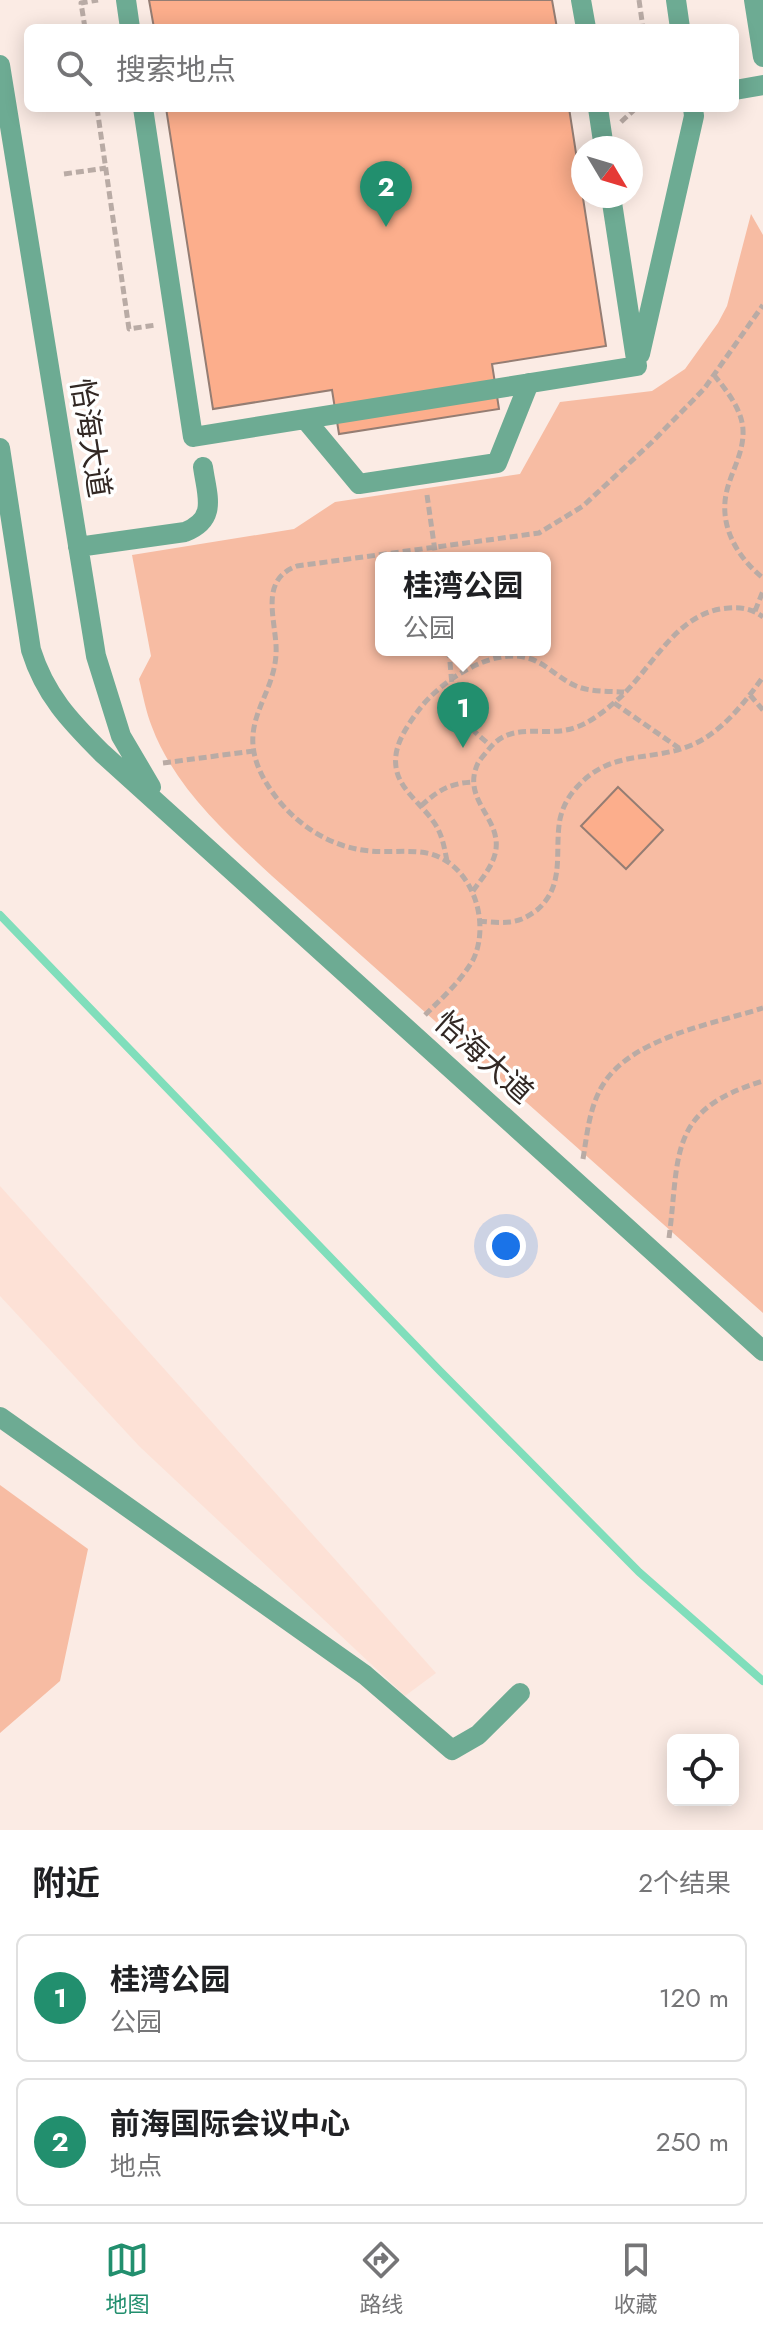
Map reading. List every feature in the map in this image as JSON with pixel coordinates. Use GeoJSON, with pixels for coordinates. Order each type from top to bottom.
{"type":"FeatureCollection","features":[{"type":"Feature","properties":{"kind":"street"},"geometry":{"type":"LineString","coordinates":[[126,0],[129,24]]}},
{"type":"Feature","properties":{"kind":"street"},"geometry":{"type":"LineString","coordinates":[[581,0],[585,24]]}},
{"type":"Feature","properties":{"kind":"street"},"geometry":{"type":"LineString","coordinates":[[676,0],[679,24]]}},
{"type":"Feature","properties":{"kind":"street"},"geometry":{"type":"LineString","coordinates":[[754,0],[763,57]]}},
{"type":"Feature","properties":{"kind":"street","name":"怡海大道"},"geometry":{"type":"LineString","coordinates":[[0,65],[96,656],[121,736],[164,808]]}},
{"type":"Feature","properties":{"kind":"street"},"geometry":{"type":"LineString","coordinates":[[739,89],[763,85]]}},
{"type":"Feature","properties":{"kind":"street"},"geometry":{"type":"LineString","coordinates":[[144,112],[193,437],[637,366]]}},
{"type":"Feature","properties":{"kind":"street"},"geometry":{"type":"LineString","coordinates":[[599,112],[602,136]]}},
{"type":"Feature","properties":{"kind":"street"},"geometry":{"type":"LineString","coordinates":[[637,366],[694,112]]}},
{"type":"Feature","properties":{"kind":"street"},"geometry":{"type":"LineString","coordinates":[[613,208],[637,366]]}},
{"type":"Feature","properties":{"kind":"street"},"geometry":{"type":"LineString","coordinates":[[305,419],[359,484],[497,463],[529,383]]}},
{"type":"Feature","properties":{"kind":"street","name":"怡海大道"},"geometry":{"type":"LineString","coordinates":[[0,448],[31,650],[55,702],[80,731],[763,1351]]}},
{"type":"Feature","properties":{"kind":"street"},"geometry":{"type":"LineString","coordinates":[[78,547],[185,532],[201,524],[208,512],[203,467]]}},
{"type":"Feature","properties":{"kind":"street"},"geometry":{"type":"LineString","coordinates":[[0,1417],[365,1675],[452,1750],[478,1735],[520,1693]]}},
{"type":"Feature","properties":{"kind":"path"},"geometry":{"type":"LineString","coordinates":[[84,24],[81,3],[98,0]]}},
{"type":"Feature","properties":{"kind":"path"},"geometry":{"type":"LineString","coordinates":[[639,0],[642,24]]}},
{"type":"Feature","properties":{"kind":"path"},"geometry":{"type":"LineString","coordinates":[[98,112],[129,329],[175,322]]}},
{"type":"Feature","properties":{"kind":"path"},"geometry":{"type":"LineString","coordinates":[[64,174],[106,168]]}},
{"type":"Feature","properties":{"kind":"path"},"geometry":{"type":"LineString","coordinates":[[404,552],[539,533],[583,506],[704,389],[763,305]]}},
{"type":"Feature","properties":{"kind":"path"},"geometry":{"type":"LineString","coordinates":[[714,375],[733,400],[743,428],[740,455],[726,491],[725,520],[748,566],[763,578]]}},
{"type":"Feature","properties":{"kind":"path"},"geometry":{"type":"LineString","coordinates":[[424,474],[435,552]]}},
{"type":"Feature","properties":{"kind":"path"},"geometry":{"type":"LineString","coordinates":[[375,556],[297,566],[285,571],[276,580],[272,590],[276,650],[274,670],[256,715],[253,751],[264,779],[278,799],[308,828],[327,841],[370,851],[430,853],[447,861],[461,873],[473,891],[479,921],[479,945],[472,961],[447,993],[420,1019]]}},
{"type":"Feature","properties":{"kind":"path"},"geometry":{"type":"LineString","coordinates":[[755,611],[763,591]]}},
{"type":"Feature","properties":{"kind":"path"},"geometry":{"type":"LineString","coordinates":[[473,891],[490,867],[496,850],[495,834],[477,801],[473,782],[478,763],[495,741],[511,732],[551,732],[574,728],[596,717],[625,692],[672,637],[692,619],[718,608],[739,607],[755,611],[763,617]]}},
{"type":"Feature","properties":{"kind":"path"},"geometry":{"type":"LineString","coordinates":[[450,656],[460,713],[491,746]]}},
{"type":"Feature","properties":{"kind":"path"},"geometry":{"type":"LineString","coordinates":[[447,861],[441,834],[397,774],[395,753],[405,730],[423,703],[452,678],[475,665],[502,658],[527,658],[577,687],[625,692]]}},
{"type":"Feature","properties":{"kind":"path"},"geometry":{"type":"LineString","coordinates":[[479,921],[510,922],[529,917],[543,905],[553,890],[558,872],[558,832],[564,803],[585,778],[619,760],[666,753],[692,745],[712,734],[763,677]]}},
{"type":"Feature","properties":{"kind":"path"},"geometry":{"type":"LineString","coordinates":[[750,695],[763,710]]}},
{"type":"Feature","properties":{"kind":"path"},"geometry":{"type":"LineString","coordinates":[[614,703],[679,749]]}},
{"type":"Feature","properties":{"kind":"path"},"geometry":{"type":"LineString","coordinates":[[160,763],[253,751]]}},
{"type":"Feature","properties":{"kind":"path"},"geometry":{"type":"LineString","coordinates":[[421,806],[443,788],[473,782]]}},
{"type":"Feature","properties":{"kind":"path"},"geometry":{"type":"LineString","coordinates":[[582,1164],[593,1105],[602,1085],[618,1067],[660,1040],[763,1008]]}},
{"type":"Feature","properties":{"kind":"path"},"geometry":{"type":"LineString","coordinates":[[669,1242],[679,1153],[694,1120],[718,1098],[763,1081]]}},
{"type":"Feature","properties":{"kind":"shaded area"},"geometry":{"type":"Polygon","coordinates":[[[751,214],[763,235],[763,1313],[272,876],[188,790],[162,749],[146,709],[139,679],[151,656],[132,555],[294,529],[335,502],[520,474],[560,402],[652,391],[685,369],[727,306],[751,214]]]}},
{"type":"Feature","properties":{"kind":"shaded area"},"geometry":{"type":"Polygon","coordinates":[[[0,1186],[436,1673],[405,1696],[139,1446],[0,1296],[0,1186]]]}},
{"type":"Feature","properties":{"kind":"shaded area"},"geometry":{"type":"Polygon","coordinates":[[[0,1485],[88,1549],[60,1681],[0,1733],[0,1485]]]}},
{"type":"Feature","properties":{"kind":"building"},"geometry":{"type":"Polygon","coordinates":[[[149,0],[552,0],[556,24],[153,24],[149,0]]]}},
{"type":"Feature","properties":{"kind":"building"},"geometry":{"type":"Polygon","coordinates":[[[167,112],[570,112],[573,136],[571,208],[585,208],[606,346],[492,364],[499,409],[339,434],[332,390],[213,409],[167,112]]]}},
{"type":"Feature","properties":{"kind":"building"},"geometry":{"type":"Polygon","coordinates":[[[618,787],[663,830],[626,869],[581,826],[618,787]]]}},
{"type":"Feature","properties":{"kind":"waterway"},"geometry":{"type":"LineString","coordinates":[[0,915],[440,1371],[639,1572],[763,1681]]}},
{"type":"Feature","properties":{"kind":"place","name":"前海国际会议中心"},"geometry":{"type":"Point","coordinates":[386,227]}},
{"type":"Feature","properties":{"kind":"place","name":"桂湾公园"},"geometry":{"type":"Point","coordinates":[463,748]}}]}
